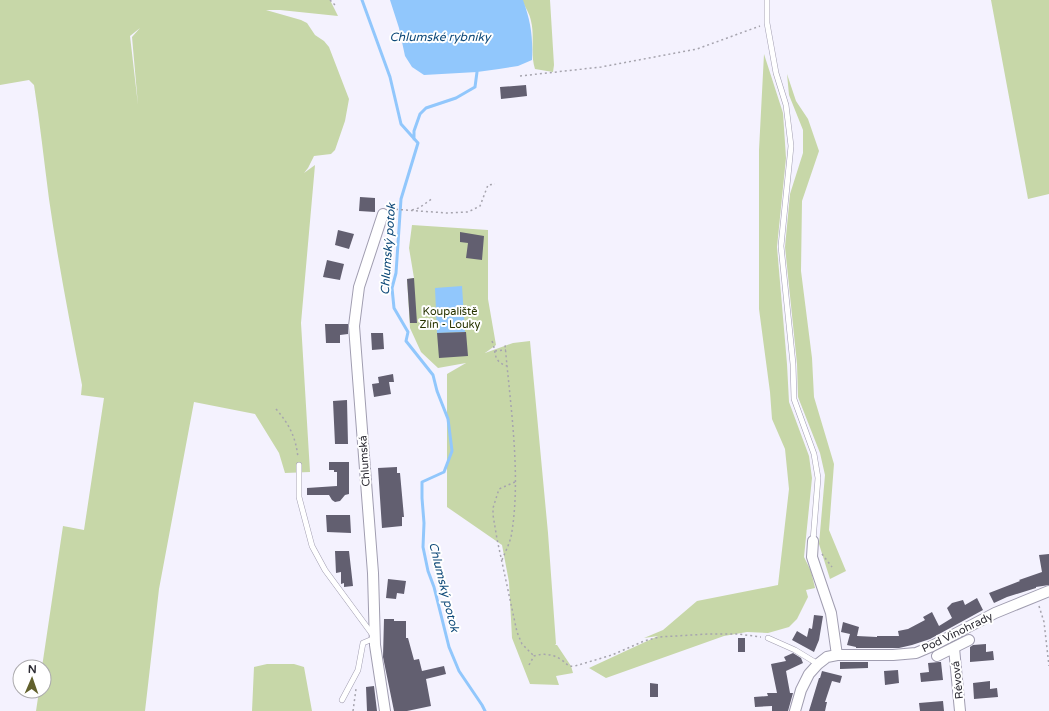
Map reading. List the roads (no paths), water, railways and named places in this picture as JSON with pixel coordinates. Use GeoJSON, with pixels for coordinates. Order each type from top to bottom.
{"type":"FeatureCollection","features":[{"type":"Feature","properties":{"kind":"street","name":"Chlumská"},"geometry":{"type":"LineString","coordinates":[[383,214],[359,288],[354,326],[372,573],[376,663],[384,711]]}},
{"type":"Feature","properties":{"kind":"street"},"geometry":{"type":"LineString","coordinates":[[795,711],[809,674],[827,657],[837,655],[830,613],[812,557],[813,541]]}},
{"type":"Feature","properties":{"kind":"street","name":"Pod Vinohrady"},"geometry":{"type":"LineString","coordinates":[[837,655],[893,655],[916,653],[995,613],[1049,591]]}},
{"type":"Feature","properties":{"kind":"street","name":"Révová"},"geometry":{"type":"LineString","coordinates":[[936,656],[969,640]]}},
{"type":"Feature","properties":{"kind":"street","name":"Révová"},"geometry":{"type":"LineString","coordinates":[[954,648],[960,711]]}},
{"type":"Feature","properties":{"kind":"lane"},"geometry":{"type":"LineString","coordinates":[[767,0],[767,23],[776,73],[786,105],[791,146],[781,246],[793,364],[794,399],[814,454],[818,478],[813,541]]}},
{"type":"Feature","properties":{"kind":"lane"},"geometry":{"type":"LineString","coordinates":[[299,465],[299,497],[312,546],[325,570],[375,638],[363,643],[358,670],[342,700]]}},
{"type":"Feature","properties":{"kind":"lane"},"geometry":{"type":"LineString","coordinates":[[768,638],[795,650],[818,664]]}},
{"type":"Feature","properties":{"kind":"water","name":"Chlumské rybníky"},"geometry":{"type":"Polygon","coordinates":[[[390,0],[523,0],[531,30],[532,60],[518,66],[499,69],[477,72],[424,75],[412,67],[405,56],[399,28],[390,0]]]}},
{"type":"Feature","properties":{"kind":"water"},"geometry":{"type":"Polygon","coordinates":[[[462,286],[465,332],[437,333],[435,288],[462,286]]]}},
{"type":"Feature","properties":{"kind":"waterway","name":"Chlumský potok"},"geometry":{"type":"LineString","coordinates":[[362,0],[390,77],[401,124],[418,143],[401,199],[396,273],[392,288],[394,308],[408,332],[406,341],[433,375],[437,391],[448,419],[452,451],[444,472],[422,482],[424,523],[423,547],[428,571],[434,587],[449,647],[459,671],[485,711]]}},
{"type":"Feature","properties":{"kind":"waterway"},"geometry":{"type":"LineString","coordinates":[[414,139],[414,131],[420,114],[426,108],[456,98],[475,87],[477,72]]}},
{"type":"Feature","properties":{"kind":"park label","name":"Koupaliště Zlín - Louky"},"geometry":{"type":"Point","coordinates":[450,317]}}]}
